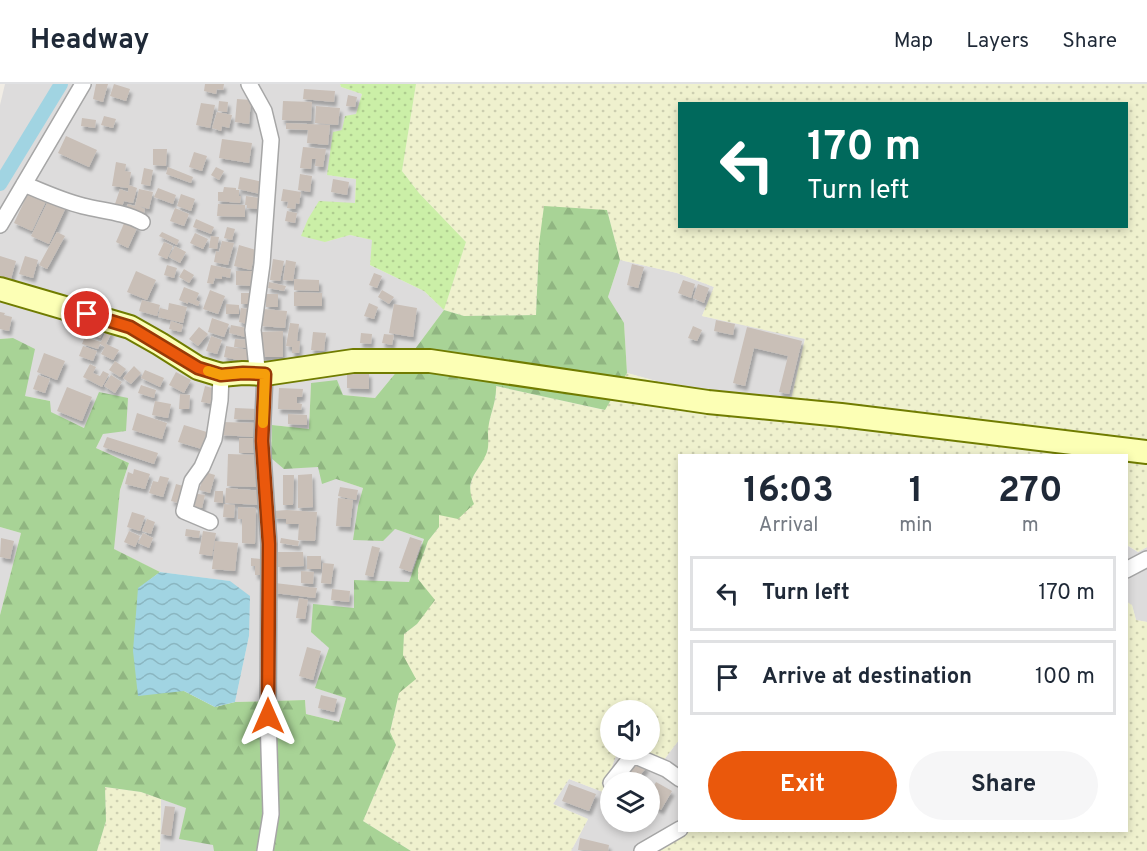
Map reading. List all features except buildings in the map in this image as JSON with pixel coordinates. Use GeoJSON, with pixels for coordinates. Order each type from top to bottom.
{"type":"FeatureCollection","features":[{"type":"Feature","properties":{"kind":"main road"},"geometry":{"type":"LineString","coordinates":[[0,289],[130,327],[198,368],[221,375],[265,374],[353,361],[430,361],[708,402],[841,415],[1147,452]]}},
{"type":"Feature","properties":{"kind":"street"},"geometry":{"type":"LineString","coordinates":[[0,225],[83,84]]}},
{"type":"Feature","properties":{"kind":"street"},"geometry":{"type":"LineString","coordinates":[[249,84],[264,111],[271,140],[253,330],[257,368],[265,374],[262,441],[269,544],[268,716],[271,814],[265,851]]}},
{"type":"Feature","properties":{"kind":"street"},"geometry":{"type":"LineString","coordinates":[[24,184],[82,206],[121,213],[142,222]]}},
{"type":"Feature","properties":{"kind":"street"},"geometry":{"type":"LineString","coordinates":[[210,522],[184,511],[192,482],[202,467],[214,439],[221,375]]}},
{"type":"Feature","properties":{"kind":"street"},"geometry":{"type":"LineString","coordinates":[[1128,569],[1147,559]]}},
{"type":"Feature","properties":{"kind":"street"},"geometry":{"type":"LineString","coordinates":[[619,772],[633,755],[666,769],[678,778]]}},
{"type":"Feature","properties":{"kind":"street"},"geometry":{"type":"LineString","coordinates":[[642,851],[678,830]]}},
{"type":"Feature","properties":{"kind":"shaded area"},"geometry":{"type":"Polygon","coordinates":[[[5,84],[340,84],[341,87],[362,94],[356,114],[342,130],[328,175],[356,179],[355,203],[325,242],[350,235],[373,240],[370,265],[424,291],[444,310],[375,398],[343,395],[311,383],[309,429],[272,425],[318,467],[336,479],[363,488],[358,506],[354,540],[395,529],[424,539],[409,582],[354,581],[354,608],[329,648],[316,688],[346,698],[339,722],[306,714],[305,700],[235,702],[249,636],[229,581],[160,572],[113,549],[120,490],[129,463],[96,448],[103,434],[50,412],[50,401],[25,396],[13,338],[0,339],[0,105],[5,84]]]}},
{"type":"Feature","properties":{"kind":"shaded area"},"geometry":{"type":"Polygon","coordinates":[[[620,260],[677,273],[714,287],[702,316],[805,338],[791,400],[667,384],[627,373],[624,324],[608,297],[620,260]]]}},
{"type":"Feature","properties":{"kind":"shaded area"},"geometry":{"type":"Polygon","coordinates":[[[0,527],[21,533],[0,615],[0,527]]]}},
{"type":"Feature","properties":{"kind":"shaded area"},"geometry":{"type":"Polygon","coordinates":[[[1128,546],[1138,552],[1147,547],[1147,622],[1136,620],[1132,605],[1128,603],[1128,546]]]}},
{"type":"Feature","properties":{"kind":"shaded area"},"geometry":{"type":"Polygon","coordinates":[[[678,741],[678,832],[686,832],[658,851],[571,851],[588,819],[553,804],[569,779],[600,791],[600,832],[660,832],[660,772],[610,772],[614,760],[663,761],[678,741]]]}},
{"type":"Feature","properties":{"kind":"shaded area"},"geometry":{"type":"Polygon","coordinates":[[[161,799],[187,808],[214,845],[214,851],[160,851],[161,799]]]}},
{"type":"Feature","properties":{"kind":"green space"},"geometry":{"type":"Polygon","coordinates":[[[340,84],[416,84],[402,171],[419,193],[466,242],[444,310],[424,291],[370,265],[372,240],[350,235],[325,242],[301,236],[319,201],[355,203],[356,179],[327,175],[333,132],[342,130],[345,116],[356,114],[362,94],[341,87],[340,84]]]}},
{"type":"Feature","properties":{"kind":"green space"},"geometry":{"type":"Polygon","coordinates":[[[416,84],[1147,84],[1147,547],[1138,552],[1128,546],[1128,454],[678,454],[678,741],[663,761],[660,760],[660,700],[600,700],[600,760],[614,760],[610,772],[600,772],[600,791],[569,779],[553,804],[588,819],[571,851],[411,851],[363,821],[396,745],[390,733],[399,692],[404,634],[417,624],[418,569],[428,541],[439,527],[438,514],[469,494],[472,479],[488,450],[487,430],[496,396],[495,386],[604,410],[627,373],[667,384],[791,400],[805,339],[702,316],[714,287],[677,273],[620,260],[607,210],[539,244],[536,315],[464,316],[444,310],[466,242],[419,193],[402,171],[416,84]]]}},
{"type":"Feature","properties":{"kind":"green space"},"geometry":{"type":"Polygon","coordinates":[[[544,206],[607,210],[620,260],[608,297],[624,323],[627,373],[605,410],[496,386],[488,427],[488,450],[471,482],[470,488],[474,504],[458,519],[439,515],[439,527],[428,541],[418,569],[418,579],[435,600],[417,624],[404,634],[403,655],[416,679],[399,693],[390,732],[396,745],[363,821],[411,851],[214,851],[213,845],[179,839],[186,808],[141,792],[105,787],[106,821],[97,851],[0,851],[0,615],[21,533],[0,527],[0,339],[13,338],[35,349],[25,396],[50,401],[51,412],[84,428],[99,392],[128,398],[126,431],[103,434],[96,448],[129,463],[120,490],[114,549],[160,572],[138,589],[184,691],[215,707],[235,702],[305,700],[306,714],[339,722],[346,698],[315,688],[329,648],[311,632],[313,604],[354,608],[354,580],[409,582],[424,539],[395,529],[383,541],[353,540],[363,488],[336,479],[322,484],[318,467],[284,469],[271,458],[272,425],[309,429],[311,383],[337,380],[343,395],[375,398],[444,310],[464,316],[536,315],[539,244],[544,206]]]}},
{"type":"Feature","properties":{"kind":"green space"},"geometry":{"type":"Polygon","coordinates":[[[1128,603],[1132,605],[1136,620],[1147,622],[1147,851],[658,851],[686,832],[1128,832],[1128,603]]]}},
{"type":"Feature","properties":{"kind":"green space"},"geometry":{"type":"Polygon","coordinates":[[[105,787],[141,792],[161,799],[160,851],[97,851],[106,821],[105,787]]]}},
{"type":"Feature","properties":{"kind":"water"},"geometry":{"type":"Polygon","coordinates":[[[160,572],[230,581],[250,596],[249,636],[235,702],[215,707],[184,691],[138,696],[133,651],[138,588],[160,572]]]}},
{"type":"Feature","properties":{"kind":"waterway"},"geometry":{"type":"LineString","coordinates":[[0,184],[61,84]]}},
{"type":"Feature","properties":{"kind":"slow traffic"},"geometry":{"type":"LineString","coordinates":[[208,371],[221,375],[265,374],[263,423]]}},
{"type":"Feature","properties":{"kind":"route"},"geometry":{"type":"LineString","coordinates":[[87,314],[130,327],[198,368],[221,375],[265,374],[262,441],[269,544],[268,716]]}}]}
